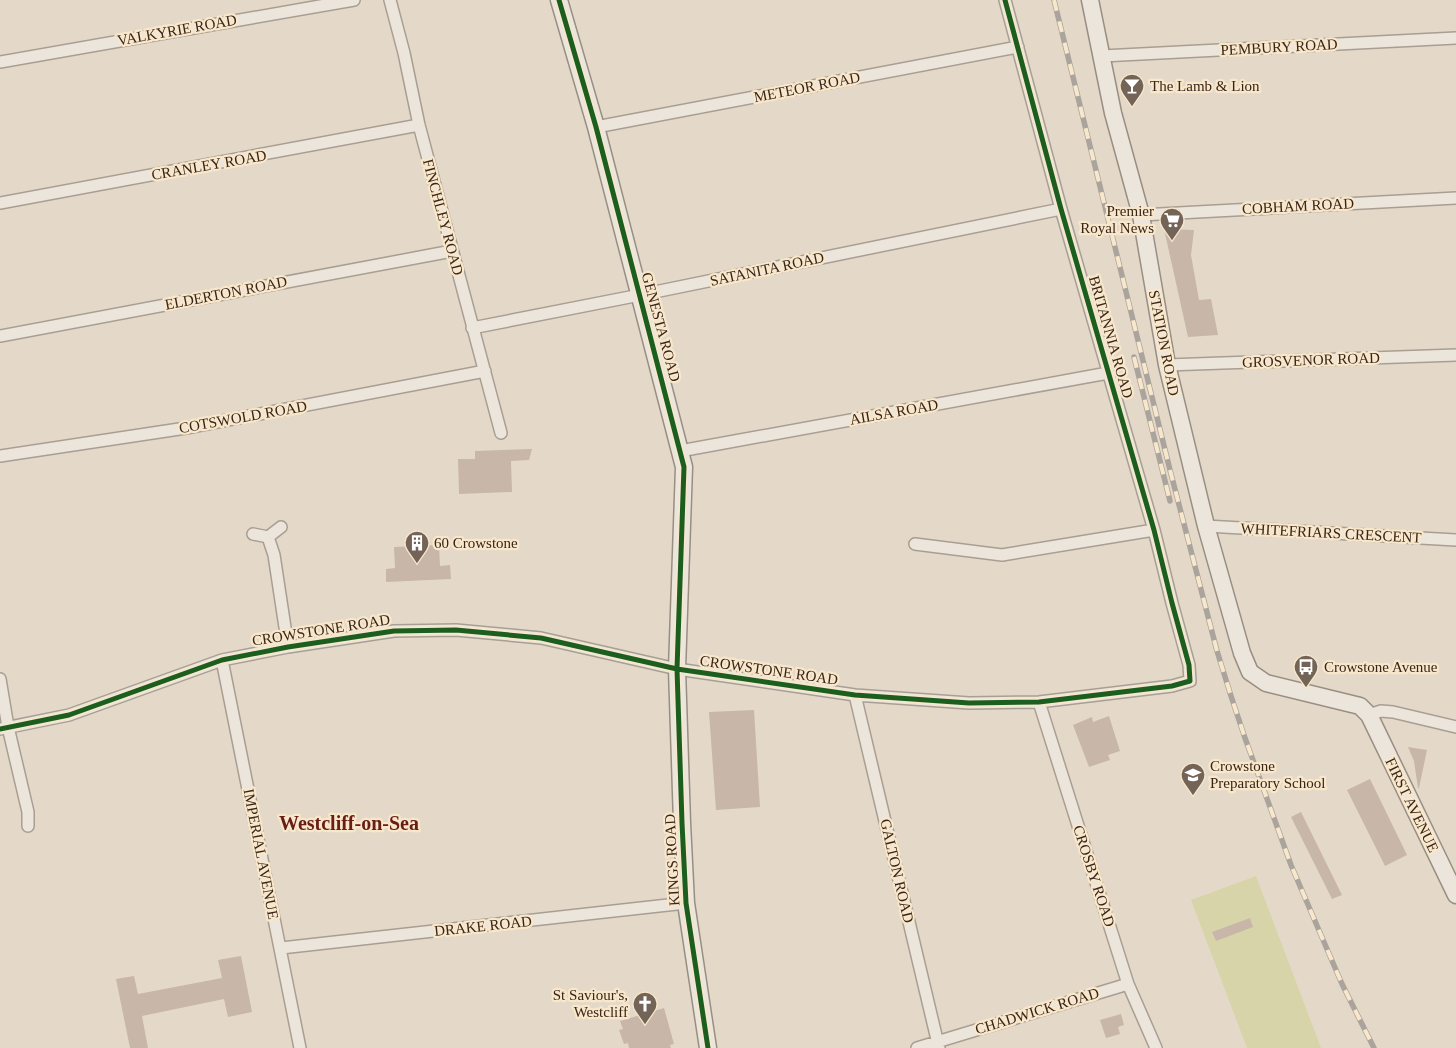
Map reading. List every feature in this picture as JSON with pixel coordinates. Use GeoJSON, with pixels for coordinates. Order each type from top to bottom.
{"type":"FeatureCollection","features":[{"type":"Feature","properties":{"kind":"street","name":"VALKYRIE ROAD"},"geometry":{"type":"LineString","coordinates":[[0,62],[292,5],[354,0]]}},
{"type":"Feature","properties":{"kind":"street","name":"FINCHLEY ROAD"},"geometry":{"type":"LineString","coordinates":[[390,0],[404,53],[419,125],[501,433]]}},
{"type":"Feature","properties":{"kind":"street","name":"GENESTA ROAD"},"geometry":{"type":"LineString","coordinates":[[559,0],[596,128],[684,467],[677,669]]}},
{"type":"Feature","properties":{"kind":"street","name":"BRITANNIA ROAD"},"geometry":{"type":"LineString","coordinates":[[1005,0],[1108,373],[1154,530],[1189,665],[1190,681]]}},
{"type":"Feature","properties":{"kind":"street","name":"STATION ROAD"},"geometry":{"type":"LineString","coordinates":[[1090,0],[1113,113],[1141,214],[1167,366],[1206,526],[1242,652],[1250,672],[1266,683],[1360,706],[1369,715]]}},
{"type":"Feature","properties":{"kind":"street","name":"PEMBURY ROAD"},"geometry":{"type":"LineString","coordinates":[[1102,56],[1456,38]]}},
{"type":"Feature","properties":{"kind":"street","name":"METEOR ROAD"},"geometry":{"type":"LineString","coordinates":[[596,128],[1018,47]]}},
{"type":"Feature","properties":{"kind":"street","name":"CRANLEY ROAD"},"geometry":{"type":"LineString","coordinates":[[0,203],[419,125]]}},
{"type":"Feature","properties":{"kind":"street","name":"COBHAM ROAD"},"geometry":{"type":"LineString","coordinates":[[1141,214],[1456,198]]}},
{"type":"Feature","properties":{"kind":"street","name":"SATANITA ROAD"},"geometry":{"type":"LineString","coordinates":[[472,328],[1062,209]]}},
{"type":"Feature","properties":{"kind":"street","name":"ELDERTON ROAD"},"geometry":{"type":"LineString","coordinates":[[0,336],[452,251]]}},
{"type":"Feature","properties":{"kind":"street","name":"GROSVENOR ROAD"},"geometry":{"type":"LineString","coordinates":[[1167,366],[1456,355]]}},
{"type":"Feature","properties":{"kind":"street","name":"COTSWOLD ROAD"},"geometry":{"type":"LineString","coordinates":[[0,456],[186,428],[485,371]]}},
{"type":"Feature","properties":{"kind":"street","name":"AILSA ROAD"},"geometry":{"type":"LineString","coordinates":[[680,451],[1108,373]]}},
{"type":"Feature","properties":{"kind":"street","name":"WHITEFRIARS CRESCENT"},"geometry":{"type":"LineString","coordinates":[[1206,526],[1456,540]]}},
{"type":"Feature","properties":{"kind":"street"},"geometry":{"type":"LineString","coordinates":[[253,534],[268,537],[281,527]]}},
{"type":"Feature","properties":{"kind":"street"},"geometry":{"type":"LineString","coordinates":[[915,544],[1002,555],[1154,530]]}},
{"type":"Feature","properties":{"kind":"street"},"geometry":{"type":"LineString","coordinates":[[268,537],[274,555],[288,647]]}},
{"type":"Feature","properties":{"kind":"street","name":"CROWSTONE ROAD"},"geometry":{"type":"LineString","coordinates":[[4,728],[69,715],[222,660],[288,647],[394,631],[456,630],[541,638],[677,669],[855,695],[969,703],[1039,702],[1172,686],[1190,681]]}},
{"type":"Feature","properties":{"kind":"street","name":"IMPERIAL AVENUE"},"geometry":{"type":"LineString","coordinates":[[222,660],[300,1048]]}},
{"type":"Feature","properties":{"kind":"street","name":"KINGS ROAD"},"geometry":{"type":"LineString","coordinates":[[677,669],[686,903],[708,1048]]}},
{"type":"Feature","properties":{"kind":"street"},"geometry":{"type":"LineString","coordinates":[[0,679],[4,728],[28,812],[28,826]]}},
{"type":"Feature","properties":{"kind":"street","name":"GALTON ROAD"},"geometry":{"type":"LineString","coordinates":[[855,695],[938,1045]]}},
{"type":"Feature","properties":{"kind":"street","name":"CROSBY ROAD"},"geometry":{"type":"LineString","coordinates":[[1039,702],[1128,984],[1156,1048]]}},
{"type":"Feature","properties":{"kind":"street"},"geometry":{"type":"LineString","coordinates":[[1369,715],[1381,711],[1393,712],[1456,728]]}},
{"type":"Feature","properties":{"kind":"street","name":"FIRST AVENUE"},"geometry":{"type":"LineString","coordinates":[[1369,715],[1456,895]]}},
{"type":"Feature","properties":{"kind":"street","name":"DRAKE ROAD"},"geometry":{"type":"LineString","coordinates":[[280,948],[686,903]]}},
{"type":"Feature","properties":{"kind":"street","name":"CHADWICK ROAD"},"geometry":{"type":"LineString","coordinates":[[917,1048],[938,1045],[1128,984]]}},
{"type":"Feature","properties":{"kind":"shaded area"},"geometry":{"type":"Polygon","coordinates":[[[1256,876],[1321,1048],[1247,1048],[1191,900],[1256,876]]]}},
{"type":"Feature","properties":{"kind":"building"},"geometry":{"type":"Polygon","coordinates":[[[1164,229],[1194,230],[1191,255],[1199,300],[1211,299],[1218,335],[1188,337],[1164,229]]]}},
{"type":"Feature","properties":{"kind":"building"},"geometry":{"type":"Polygon","coordinates":[[[532,449],[529,460],[511,461],[512,492],[459,494],[458,459],[475,459],[475,451],[532,449]]]}},
{"type":"Feature","properties":{"kind":"building","name":"60 Crowstone"},"geometry":{"type":"Polygon","coordinates":[[[439,545],[440,566],[450,565],[451,579],[386,582],[386,569],[395,568],[394,547],[439,545]]]}},
{"type":"Feature","properties":{"kind":"building"},"geometry":{"type":"Polygon","coordinates":[[[754,710],[760,807],[716,810],[709,712],[754,710]]]}},
{"type":"Feature","properties":{"kind":"building"},"geometry":{"type":"Polygon","coordinates":[[[1109,716],[1120,751],[1108,755],[1110,760],[1089,767],[1073,725],[1092,717],[1093,722],[1109,716]]]}},
{"type":"Feature","properties":{"kind":"building"},"geometry":{"type":"Polygon","coordinates":[[[1408,747],[1427,750],[1419,788],[1414,761],[1408,747]]]}},
{"type":"Feature","properties":{"kind":"building"},"geometry":{"type":"Polygon","coordinates":[[[1370,779],[1407,855],[1385,866],[1347,790],[1370,779]]]}},
{"type":"Feature","properties":{"kind":"building"},"geometry":{"type":"Polygon","coordinates":[[[1301,812],[1342,895],[1332,899],[1291,817],[1301,812]]]}},
{"type":"Feature","properties":{"kind":"building"},"geometry":{"type":"Polygon","coordinates":[[[1250,918],[1253,927],[1216,941],[1212,932],[1250,918]]]}},
{"type":"Feature","properties":{"kind":"building"},"geometry":{"type":"Polygon","coordinates":[[[241,956],[252,1012],[228,1017],[224,999],[142,1016],[148,1048],[130,1048],[116,979],[134,976],[138,994],[222,978],[218,960],[241,956]]]}},
{"type":"Feature","properties":{"kind":"building","name":"St Saviour's, Westcliff"},"geometry":{"type":"Polygon","coordinates":[[[664,1008],[674,1044],[670,1045],[671,1048],[629,1048],[628,1043],[624,1044],[619,1030],[623,1029],[620,1021],[664,1008]]]}},
{"type":"Feature","properties":{"kind":"building"},"geometry":{"type":"Polygon","coordinates":[[[1121,1014],[1124,1025],[1118,1027],[1120,1034],[1106,1038],[1100,1020],[1121,1014]]]}},
{"type":"Feature","properties":{"kind":"railway"},"geometry":{"type":"LineString","coordinates":[[1054,0],[1170,470],[1217,651],[1245,738],[1291,865],[1342,984],[1374,1048]]}},
{"type":"Feature","properties":{"kind":"railway"},"geometry":{"type":"LineString","coordinates":[[1134,357],[1170,501]]}},
{"type":"Feature","properties":{"kind":"cycle path"},"geometry":{"type":"LineString","coordinates":[[559,0],[596,127],[684,467],[677,669],[682,823],[686,903],[708,1048]]}},
{"type":"Feature","properties":{"kind":"cycle path"},"geometry":{"type":"LineString","coordinates":[[0,729],[69,715],[222,660],[288,647],[394,631],[456,630],[541,638],[677,669],[855,695],[969,703],[1039,702],[1172,686],[1190,681],[1189,665],[1154,530],[1061,209],[1005,0]]}},
{"type":"Feature","properties":{"kind":"place","name":"The Lamb & Lion"},"geometry":{"type":"Point","coordinates":[1132,107]}},
{"type":"Feature","properties":{"kind":"place","name":"Premier Royal News"},"geometry":{"type":"Point","coordinates":[1172,241]}},
{"type":"Feature","properties":{"kind":"place","name":"60 Crowstone"},"geometry":{"type":"Point","coordinates":[417,564]}},
{"type":"Feature","properties":{"kind":"place","name":"Crowstone Avenue"},"geometry":{"type":"Point","coordinates":[1306,688]}},
{"type":"Feature","properties":{"kind":"place","name":"Crowstone Preparatory School"},"geometry":{"type":"Point","coordinates":[1193,796]}},
{"type":"Feature","properties":{"kind":"place","name":"St Saviour's, Westcliff"},"geometry":{"type":"Point","coordinates":[645,1025]}},
{"type":"Feature","properties":{"kind":"district","name":"Westcliff-on-Sea"},"geometry":{"type":"Point","coordinates":[349,823]}}]}
